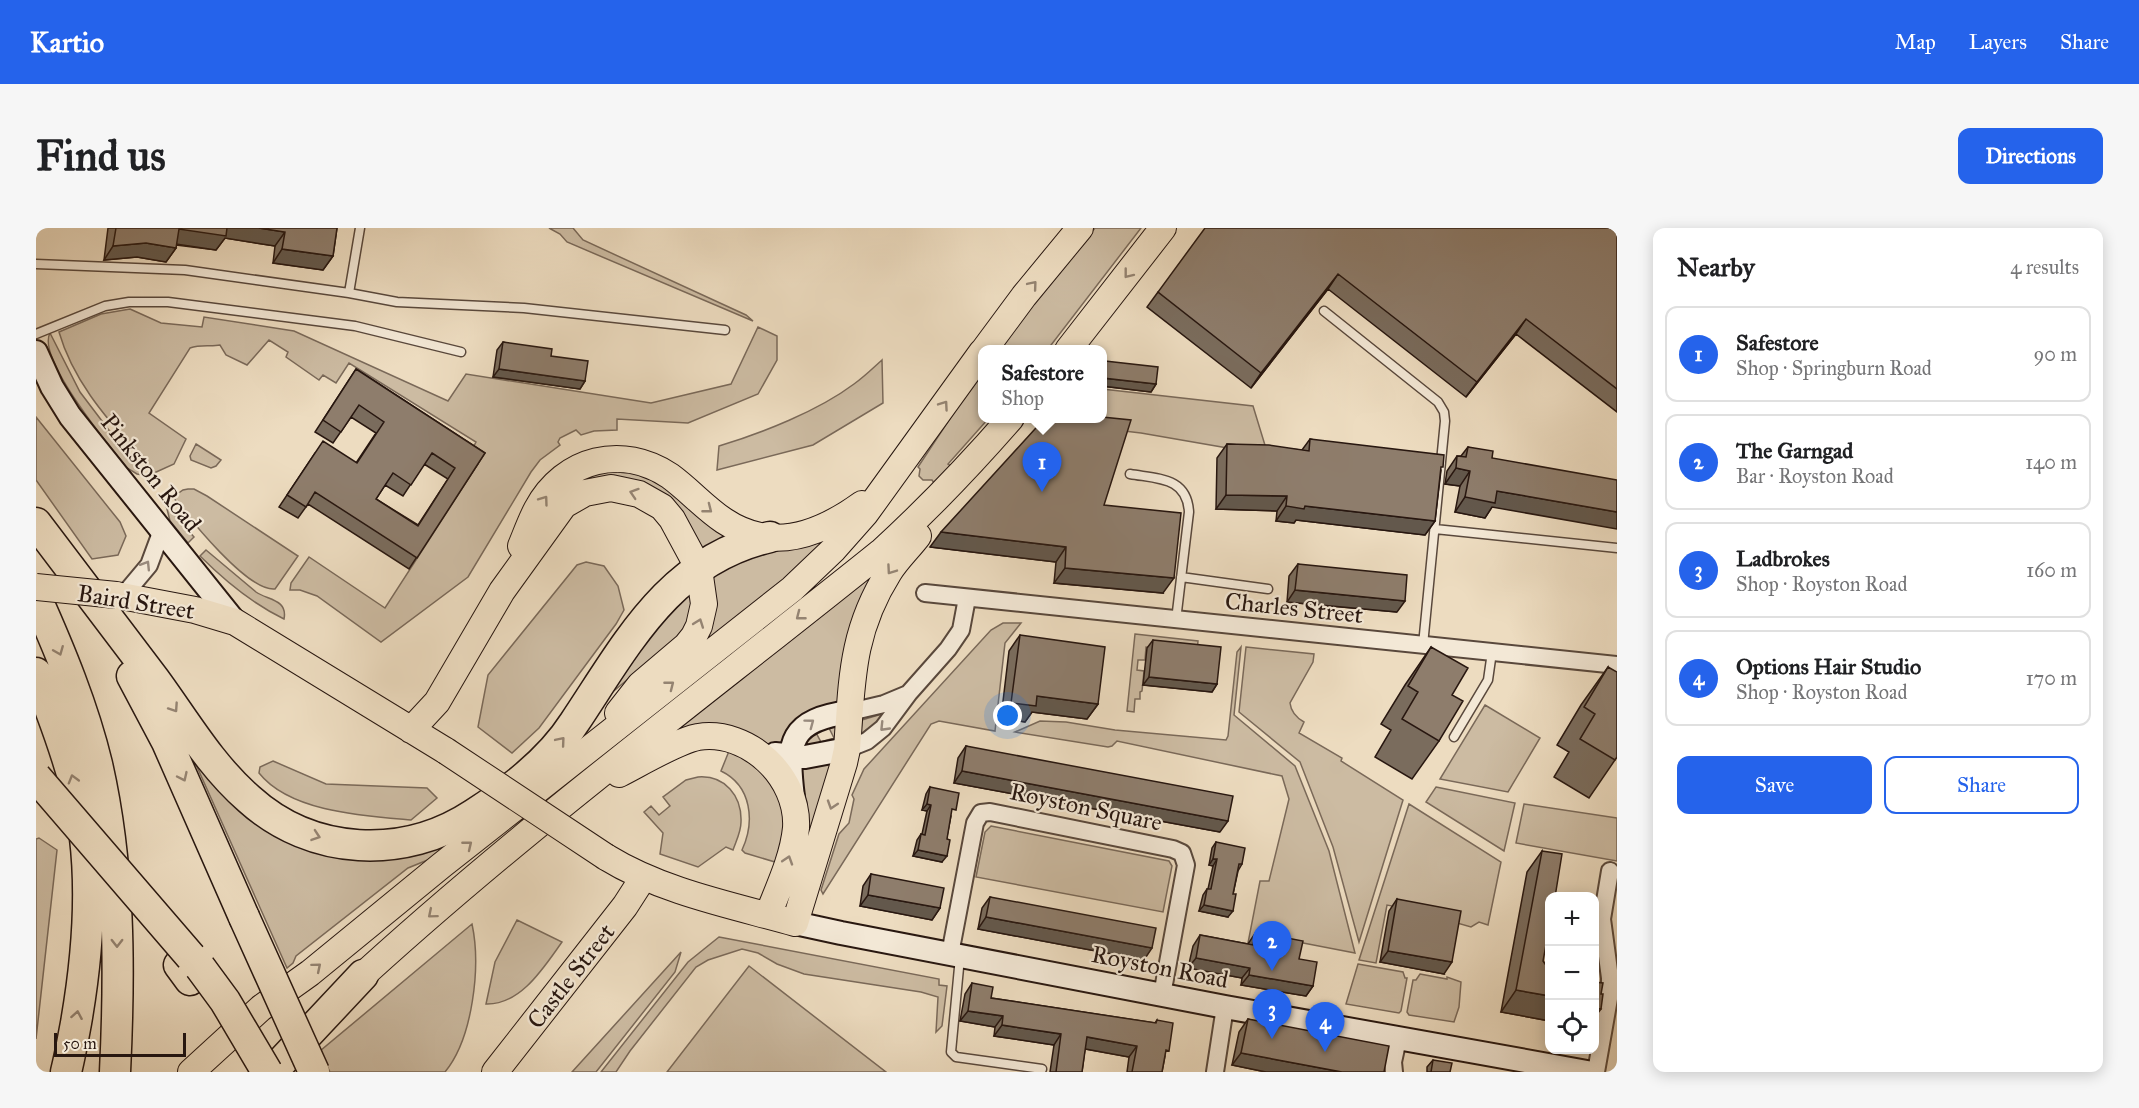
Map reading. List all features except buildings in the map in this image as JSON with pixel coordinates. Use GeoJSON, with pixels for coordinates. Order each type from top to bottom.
{"type":"FeatureCollection","features":[{"type":"Feature","properties":{"kind":"highway"},"geometry":{"type":"LineString","coordinates":[[44,533],[159,686],[201,747],[250,800],[274,817],[311,835],[339,843],[369,846],[405,844],[447,831],[482,809],[542,762],[570,730],[633,633],[688,567],[745,544],[771,537]]}},
{"type":"Feature","properties":{"kind":"highway"},"geometry":{"type":"LineString","coordinates":[[44,533],[121,655],[147,704],[201,816],[314,1072]]}},
{"type":"Feature","properties":{"kind":"highway"},"geometry":{"type":"LineString","coordinates":[[36,597],[70,678],[83,716],[97,764],[106,813],[117,917],[115,1072]]}},
{"type":"Feature","properties":{"kind":"highway"},"geometry":{"type":"LineString","coordinates":[[36,673],[58,728],[76,788],[85,842],[87,880],[81,990],[66,1072]]}},
{"type":"Feature","properties":{"kind":"highway"},"geometry":{"type":"LineString","coordinates":[[36,777],[190,967],[249,1072]]}},
{"type":"Feature","properties":{"kind":"highway"},"geometry":{"type":"LineString","coordinates":[[36,785],[86,856],[225,1001],[267,1072]]}},
{"type":"Feature","properties":{"kind":"highway"},"geometry":{"type":"LineString","coordinates":[[273,1072],[363,975]]}},
{"type":"Feature","properties":{"kind":"main road"},"geometry":{"type":"LineString","coordinates":[[987,345],[1080,228]]}},
{"type":"Feature","properties":{"kind":"main road"},"geometry":{"type":"LineString","coordinates":[[1072,345],[1163,228]]}},
{"type":"Feature","properties":{"kind":"main road"},"geometry":{"type":"LineString","coordinates":[[502,591],[537,508],[548,493],[572,470],[603,460],[630,459],[643,462],[671,477],[724,521],[752,534],[771,537],[804,534],[829,526],[878,492],[893,478],[978,358]]}},
{"type":"Feature","properties":{"kind":"main road"},"geometry":{"type":"LineString","coordinates":[[257,1072],[392,947],[574,796],[881,552],[924,512],[1007,423]]}},
{"type":"Feature","properties":{"kind":"main road"},"geometry":{"type":"LineString","coordinates":[[191,1072],[261,1008],[310,973],[806,576],[865,514],[911,453]]}},
{"type":"Feature","properties":{"kind":"main road"},"geometry":{"type":"LineString","coordinates":[[795,922],[840,781],[847,748],[855,656],[861,630],[891,568],[978,456]]}},
{"type":"Feature","properties":{"kind":"main road"},"geometry":{"type":"LineString","coordinates":[[411,730],[437,702],[502,591],[564,506],[585,493],[598,490],[626,490],[651,500],[672,519],[688,567],[704,604],[694,636],[640,685],[593,745]]}},
{"type":"Feature","properties":{"kind":"main road","name":"Baird Street"},"geometry":{"type":"LineString","coordinates":[[36,587],[120,595],[195,610],[235,622],[446,751],[606,857],[643,878],[795,922]]}},
{"type":"Feature","properties":{"kind":"main road"},"geometry":{"type":"LineString","coordinates":[[574,796],[680,743],[697,737],[714,736],[730,739],[752,748],[762,755],[777,772],[796,816],[792,847],[768,915]]}},
{"type":"Feature","properties":{"kind":"main road","name":"Castle Street"},"geometry":{"type":"LineString","coordinates":[[495,1072],[625,906],[643,878]]}},
{"type":"Feature","properties":{"kind":"street","name":"Pinkston Road"},"geometry":{"type":"LineString","coordinates":[[36,352],[52,387],[70,416],[235,622]]}},
{"type":"Feature","properties":{"kind":"street"},"geometry":{"type":"LineString","coordinates":[[120,595],[148,565],[162,530]]}},
{"type":"Feature","properties":{"kind":"street","name":"Charles Street"},"geometry":{"type":"LineString","coordinates":[[925,592],[1617,665]]}},
{"type":"Feature","properties":{"kind":"street"},"geometry":{"type":"LineString","coordinates":[[752,748],[790,756],[815,756],[867,741],[883,728],[909,693],[956,640],[964,620],[967,598]]}},
{"type":"Feature","properties":{"kind":"street"},"geometry":{"type":"LineString","coordinates":[[796,816],[790,756],[795,740],[811,721],[827,715],[884,704],[909,693]]}},
{"type":"Feature","properties":{"kind":"street","name":"Royston Square"},"geometry":{"type":"LineString","coordinates":[[955,955],[975,823],[981,813],[990,812],[1173,849],[1182,854],[1186,865],[1162,995]]}},
{"type":"Feature","properties":{"kind":"street"},"geometry":{"type":"LineString","coordinates":[[1596,1072],[1610,993],[1612,956],[1602,919],[1610,871]]}},
{"type":"Feature","properties":{"kind":"street","name":"Royston Road"},"geometry":{"type":"LineString","coordinates":[[795,922],[1225,1007],[1587,1072]]}},
{"type":"Feature","properties":{"kind":"street"},"geometry":{"type":"LineString","coordinates":[[1215,1072],[1225,1007]]}},
{"type":"Feature","properties":{"kind":"street"},"geometry":{"type":"LineString","coordinates":[[1394,1072],[1398,1039]]}},
{"type":"Feature","properties":{"kind":"lane"},"geometry":{"type":"LineString","coordinates":[[350,293],[360,228]]}},
{"type":"Feature","properties":{"kind":"lane"},"geometry":{"type":"LineString","coordinates":[[36,264],[185,270],[350,293],[397,302],[525,308],[725,330]]}},
{"type":"Feature","properties":{"kind":"lane"},"geometry":{"type":"LineString","coordinates":[[36,334],[105,306],[145,301],[187,304],[355,326],[461,352]]}},
{"type":"Feature","properties":{"kind":"lane"},"geometry":{"type":"LineString","coordinates":[[1324,311],[1438,402],[1444,412],[1445,422],[1423,645]]}},
{"type":"Feature","properties":{"kind":"lane"},"geometry":{"type":"LineString","coordinates":[[1130,474],[1167,480],[1181,489],[1188,499],[1189,512],[1176,620]]}},
{"type":"Feature","properties":{"kind":"lane"},"geometry":{"type":"LineString","coordinates":[[1435,529],[1617,548]]}},
{"type":"Feature","properties":{"kind":"lane"},"geometry":{"type":"LineString","coordinates":[[1181,577],[1268,589]]}},
{"type":"Feature","properties":{"kind":"lane"},"geometry":{"type":"LineString","coordinates":[[1454,737],[1488,680],[1492,652]]}},
{"type":"Feature","properties":{"kind":"lane"},"geometry":{"type":"LineString","coordinates":[[955,955],[951,1052],[956,1058],[1042,1070]]}},
{"type":"Feature","properties":{"kind":"shaded area"},"geometry":{"type":"Polygon","coordinates":[[[549,228],[573,228],[583,240],[746,315],[753,321],[567,242],[560,234],[549,228]]]}},
{"type":"Feature","properties":{"kind":"shaded area"},"geometry":{"type":"Polygon","coordinates":[[[1095,228],[1141,228],[1051,345],[1004,345],[1033,303],[1095,228]]]}},
{"type":"Feature","properties":{"kind":"shaded area"},"geometry":{"type":"Polygon","coordinates":[[[130,309],[161,323],[202,327],[204,317],[294,331],[448,401],[466,374],[651,403],[731,384],[758,327],[777,336],[777,360],[758,394],[688,423],[617,419],[617,430],[594,431],[581,435],[576,430],[560,438],[558,442],[560,445],[540,460],[531,472],[468,577],[381,642],[317,596],[300,590],[290,590],[291,583],[309,557],[385,608],[478,464],[468,457],[476,442],[349,363],[336,383],[323,375],[319,380],[286,357],[288,352],[269,340],[247,365],[226,355],[220,345],[198,346],[190,348],[149,413],[186,439],[174,464],[154,473],[86,390],[66,352],[59,332],[101,314],[130,309]]]}},
{"type":"Feature","properties":{"kind":"shaded area"},"geometry":{"type":"Polygon","coordinates":[[[50,333],[80,392],[143,475],[127,468],[77,402],[54,362],[49,345],[50,333]]]}},
{"type":"Feature","properties":{"kind":"shaded area"},"geometry":{"type":"Polygon","coordinates":[[[882,360],[883,403],[813,445],[717,470],[719,446],[753,435],[807,412],[840,394],[882,360]]]}},
{"type":"Feature","properties":{"kind":"shaded area"},"geometry":{"type":"Polygon","coordinates":[[[978,376],[978,423],[984,423],[948,464],[951,466],[934,483],[932,480],[923,480],[919,476],[918,467],[978,376]]]}},
{"type":"Feature","properties":{"kind":"shaded area"},"geometry":{"type":"Polygon","coordinates":[[[1107,390],[1253,406],[1268,455],[1141,433],[1056,423],[1107,423],[1107,390]]]}},
{"type":"Feature","properties":{"kind":"shaded area"},"geometry":{"type":"Polygon","coordinates":[[[36,417],[120,522],[126,536],[118,555],[92,559],[36,480],[36,417]]]}},
{"type":"Feature","properties":{"kind":"shaded area"},"geometry":{"type":"Polygon","coordinates":[[[196,444],[221,460],[216,466],[211,468],[191,460],[190,456],[196,444]]]}},
{"type":"Feature","properties":{"kind":"shaded area"},"geometry":{"type":"Polygon","coordinates":[[[635,467],[742,537],[701,558],[673,507],[556,494],[576,477],[635,467]]]}},
{"type":"Feature","properties":{"kind":"shaded area"},"geometry":{"type":"Polygon","coordinates":[[[188,489],[194,489],[207,496],[298,556],[275,589],[264,587],[250,579],[206,537],[173,497],[188,489]]]}},
{"type":"Feature","properties":{"kind":"shaded area"},"geometry":{"type":"Polygon","coordinates":[[[166,505],[194,537],[188,543],[170,521],[166,505]]]}},
{"type":"Feature","properties":{"kind":"shaded area"},"geometry":{"type":"Polygon","coordinates":[[[821,536],[824,543],[810,559],[699,647],[707,571],[821,536]]]}},
{"type":"Feature","properties":{"kind":"shaded area"},"geometry":{"type":"Polygon","coordinates":[[[206,550],[256,592],[280,604],[283,607],[284,619],[250,599],[219,574],[200,556],[206,550]]]}},
{"type":"Feature","properties":{"kind":"shaded area"},"geometry":{"type":"Polygon","coordinates":[[[586,562],[604,566],[618,586],[624,610],[539,728],[512,753],[478,727],[488,675],[577,565],[586,562]]]}},
{"type":"Feature","properties":{"kind":"shaded area"},"geometry":{"type":"Polygon","coordinates":[[[878,567],[842,703],[784,749],[758,742],[681,729],[681,726],[878,567]]]}},
{"type":"Feature","properties":{"kind":"shaded area"},"geometry":{"type":"Polygon","coordinates":[[[689,582],[692,614],[684,632],[609,695],[626,652],[689,582]]]}},
{"type":"Feature","properties":{"kind":"shaded area"},"geometry":{"type":"Polygon","coordinates":[[[1003,623],[1021,623],[1005,643],[995,731],[939,721],[931,724],[823,894],[821,890],[839,834],[849,823],[854,799],[852,795],[864,769],[991,630],[1003,623]]]}},
{"type":"Feature","properties":{"kind":"shaded area"},"geometry":{"type":"Polygon","coordinates":[[[1135,634],[1198,641],[1197,652],[1146,647],[1145,660],[1138,660],[1137,670],[1144,671],[1142,691],[1140,699],[1135,699],[1134,712],[1127,711],[1135,634]]]}},
{"type":"Feature","properties":{"kind":"shaded area"},"geometry":{"type":"Polygon","coordinates":[[[1241,647],[1234,715],[1295,766],[1329,851],[1355,953],[1298,942],[1248,943],[1260,881],[1269,881],[1289,799],[1282,776],[1117,741],[1108,747],[1015,732],[1040,721],[1226,740],[1237,652],[1241,647]]]}},
{"type":"Feature","properties":{"kind":"shaded area"},"geometry":{"type":"Polygon","coordinates":[[[1246,647],[1314,654],[1313,662],[1290,703],[1295,714],[1304,722],[1299,733],[1342,758],[1341,761],[1403,800],[1359,942],[1333,847],[1300,762],[1239,712],[1246,647]]]}},
{"type":"Feature","properties":{"kind":"shaded area"},"geometry":{"type":"Polygon","coordinates":[[[1485,705],[1540,738],[1508,792],[1440,779],[1485,705]]]}},
{"type":"Feature","properties":{"kind":"shaded area"},"geometry":{"type":"Polygon","coordinates":[[[885,713],[880,720],[861,732],[862,720],[885,713]]]}},
{"type":"Feature","properties":{"kind":"shaded area"},"geometry":{"type":"Polygon","coordinates":[[[839,719],[837,743],[801,747],[814,729],[821,742],[834,738],[826,722],[839,719]]]}},
{"type":"Feature","properties":{"kind":"shaded area"},"geometry":{"type":"Polygon","coordinates":[[[185,740],[296,837],[472,823],[435,857],[408,868],[296,956],[287,968],[185,740]]]}},
{"type":"Feature","properties":{"kind":"shaded area"},"geometry":{"type":"Polygon","coordinates":[[[731,746],[767,768],[786,815],[783,838],[775,862],[742,850],[749,828],[748,806],[739,786],[721,771],[731,746]]]}},
{"type":"Feature","properties":{"kind":"shaded area"},"geometry":{"type":"Polygon","coordinates":[[[273,761],[326,784],[427,788],[437,798],[411,820],[329,810],[289,796],[273,786],[259,773],[260,767],[273,761]]]}},
{"type":"Feature","properties":{"kind":"shaded area"},"geometry":{"type":"Polygon","coordinates":[[[799,762],[833,762],[812,830],[808,827],[807,802],[799,774],[799,762]]]}},
{"type":"Feature","properties":{"kind":"shaded area"},"geometry":{"type":"Polygon","coordinates":[[[698,777],[716,780],[730,789],[741,813],[741,822],[733,850],[726,847],[698,867],[660,854],[663,833],[644,812],[651,806],[659,815],[670,806],[663,797],[686,780],[698,777]]]}},
{"type":"Feature","properties":{"kind":"shaded area"},"geometry":{"type":"Polygon","coordinates":[[[1436,787],[1515,803],[1504,851],[1426,802],[1436,787]]]}},
{"type":"Feature","properties":{"kind":"shaded area"},"geometry":{"type":"Polygon","coordinates":[[[1409,804],[1501,862],[1488,925],[1479,922],[1471,927],[1457,923],[1457,918],[1387,905],[1376,963],[1359,960],[1409,804]]]}},
{"type":"Feature","properties":{"kind":"shaded area"},"geometry":{"type":"Polygon","coordinates":[[[1524,804],[1617,818],[1617,861],[1516,843],[1524,804]]]}},
{"type":"Feature","properties":{"kind":"shaded area"},"geometry":{"type":"Polygon","coordinates":[[[991,826],[1169,861],[1172,866],[1163,912],[976,877],[985,832],[991,826]]]}},
{"type":"Feature","properties":{"kind":"shaded area"},"geometry":{"type":"Polygon","coordinates":[[[39,838],[57,850],[36,1039],[36,839],[39,838]]]}},
{"type":"Feature","properties":{"kind":"shaded area"},"geometry":{"type":"Polygon","coordinates":[[[517,920],[562,942],[539,973],[521,991],[499,1003],[486,1004],[495,962],[517,920]]]}},
{"type":"Feature","properties":{"kind":"shaded area"},"geometry":{"type":"Polygon","coordinates":[[[472,924],[476,960],[472,1001],[462,1040],[455,1058],[445,1072],[330,1072],[320,1051],[472,924]]]}},
{"type":"Feature","properties":{"kind":"shaded area"},"geometry":{"type":"Polygon","coordinates":[[[719,937],[939,979],[939,985],[947,986],[942,1026],[936,1032],[938,997],[921,992],[804,974],[777,964],[758,953],[742,949],[708,960],[696,967],[616,1072],[601,1072],[688,962],[719,937]]]}},
{"type":"Feature","properties":{"kind":"shaded area"},"geometry":{"type":"Polygon","coordinates":[[[681,952],[675,972],[596,1072],[572,1072],[681,952]]]}},
{"type":"Feature","properties":{"kind":"shaded area"},"geometry":{"type":"Polygon","coordinates":[[[1358,964],[1403,972],[1407,978],[1399,1013],[1346,1004],[1358,964]]]}},
{"type":"Feature","properties":{"kind":"shaded area"},"geometry":{"type":"Polygon","coordinates":[[[749,966],[886,1072],[667,1072],[749,966]]]}},
{"type":"Feature","properties":{"kind":"shaded area"},"geometry":{"type":"Polygon","coordinates":[[[1420,974],[1447,979],[1447,977],[1461,982],[1459,1007],[1454,1022],[1409,1015],[1407,1012],[1413,980],[1416,980],[1420,974]]]}},
{"type":"Feature","properties":{"kind":"place","name":"Safestore"},"geometry":{"type":"Point","coordinates":[1042,492]}},
{"type":"Feature","properties":{"kind":"place","name":"The Garngad"},"geometry":{"type":"Point","coordinates":[1272,971]}},
{"type":"Feature","properties":{"kind":"place","name":"Ladbrokes"},"geometry":{"type":"Point","coordinates":[1272,1039]}},
{"type":"Feature","properties":{"kind":"place","name":"Options Hair Studio"},"geometry":{"type":"Point","coordinates":[1325,1052]}}]}
